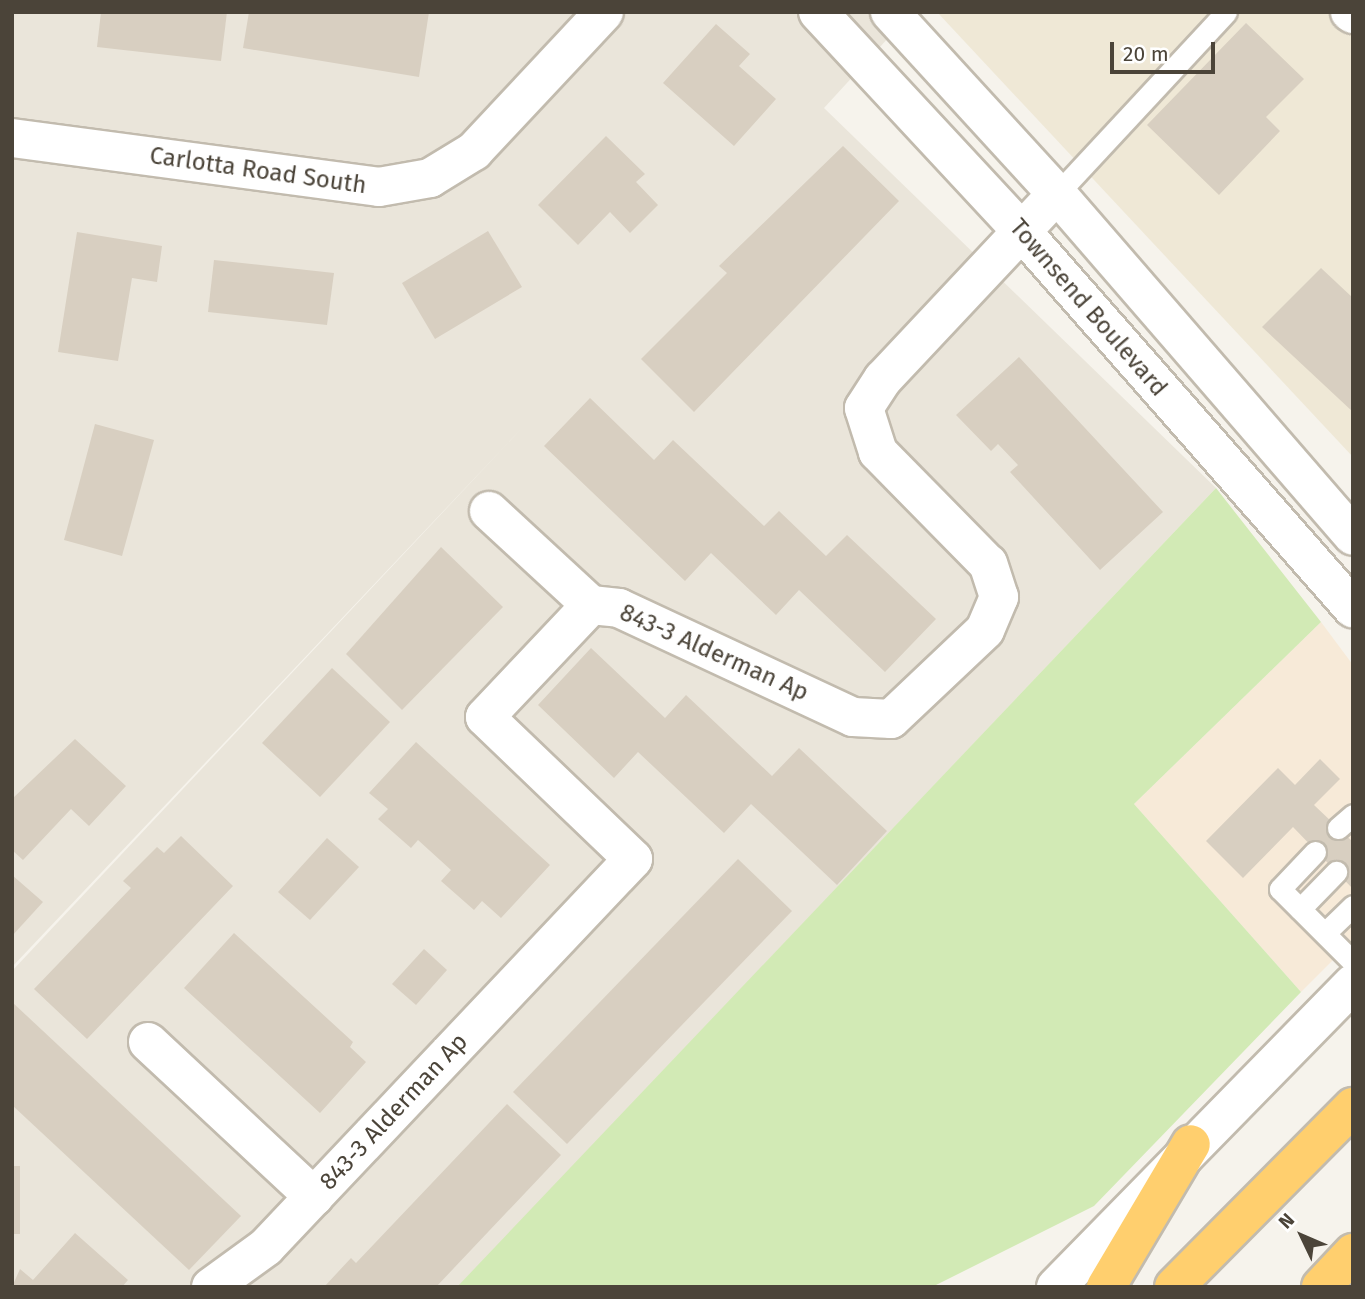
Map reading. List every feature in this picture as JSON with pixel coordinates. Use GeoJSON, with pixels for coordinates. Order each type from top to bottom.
{"type":"FeatureCollection","features":[{"type":"Feature","properties":{"kind":"highway"},"geometry":{"type":"LineString","coordinates":[[1174,1287],[1353,1107]]}},
{"type":"Feature","properties":{"kind":"highway"},"geometry":{"type":"LineString","coordinates":[[1106,1287],[1191,1144]]}},
{"type":"Feature","properties":{"kind":"highway"},"geometry":{"type":"LineString","coordinates":[[1321,1287],[1353,1253]]}},
{"type":"Feature","properties":{"kind":"street","name":"Carlotta Road South"},"geometry":{"type":"LineString","coordinates":[[12,138],[379,187],[430,178],[474,151],[604,12]]}},
{"type":"Feature","properties":{"kind":"street","name":"Townsend Boulevard"},"geometry":{"type":"LineString","coordinates":[[818,12],[1025,235],[1353,608]]}},
{"type":"Feature","properties":{"kind":"street","name":"Townsend Boulevard"},"geometry":{"type":"LineString","coordinates":[[890,12],[1058,194],[1353,536]]}},
{"type":"Feature","properties":{"kind":"street","name":"843-3 Alderman Ap"},"geometry":{"type":"LineString","coordinates":[[211,1287],[266,1247],[633,859],[485,717],[591,604],[619,608],[853,717],[891,719],[985,630],[999,597],[988,564],[878,452],[864,408],[883,379],[1025,235],[1058,194]]}},
{"type":"Feature","properties":{"kind":"street"},"geometry":{"type":"LineString","coordinates":[[489,511],[591,604]]}},
{"type":"Feature","properties":{"kind":"street"},"geometry":{"type":"LineString","coordinates":[[1056,1287],[1191,1144],[1353,984]]}},
{"type":"Feature","properties":{"kind":"street"},"geometry":{"type":"LineString","coordinates":[[148,1042],[314,1197]]}},
{"type":"Feature","properties":{"kind":"lane"},"geometry":{"type":"LineString","coordinates":[[1058,194],[1226,12]]}},
{"type":"Feature","properties":{"kind":"lane"},"geometry":{"type":"LineString","coordinates":[[1315,852],[1280,889],[1353,962]]}},
{"type":"Feature","properties":{"kind":"lane"},"geometry":{"type":"LineString","coordinates":[[1300,909],[1336,872]]}},
{"type":"Feature","properties":{"kind":"lane"},"geometry":{"type":"LineString","coordinates":[[1325,933],[1353,906]]}},
{"type":"Feature","properties":{"kind":"shaded area"},"geometry":{"type":"Polygon","coordinates":[[[12,12],[912,12],[824,108],[1216,488],[458,1287],[12,1287],[12,971],[522,428],[12,967],[12,12]]]}},
{"type":"Feature","properties":{"kind":"shaded area"},"geometry":{"type":"Polygon","coordinates":[[[937,12],[1353,12],[1353,457],[937,12]]]}},
{"type":"Feature","properties":{"kind":"shaded area"},"geometry":{"type":"Polygon","coordinates":[[[1321,622],[1353,665],[1353,940],[1301,992],[1134,804],[1321,622]]]}},
{"type":"Feature","properties":{"kind":"green space"},"geometry":{"type":"Polygon","coordinates":[[[1216,488],[1321,622],[1134,804],[1301,992],[1094,1206],[932,1287],[457,1287],[1216,488]]]}},
{"type":"Feature","properties":{"kind":"building"},"geometry":{"type":"Polygon","coordinates":[[[101,12],[227,12],[221,61],[97,47],[101,12]]]}},
{"type":"Feature","properties":{"kind":"building"},"geometry":{"type":"Polygon","coordinates":[[[249,12],[429,12],[419,77],[243,48],[249,12]]]}},
{"type":"Feature","properties":{"kind":"building"},"geometry":{"type":"Polygon","coordinates":[[[1246,23],[1304,79],[1266,117],[1280,131],[1219,195],[1147,125],[1246,23]]]}},
{"type":"Feature","properties":{"kind":"building"},"geometry":{"type":"Polygon","coordinates":[[[716,24],[750,54],[739,66],[776,99],[734,146],[663,83],[716,24]]]}},
{"type":"Feature","properties":{"kind":"building"},"geometry":{"type":"Polygon","coordinates":[[[606,136],[645,174],[636,182],[658,205],[630,233],[610,212],[578,245],[538,205],[606,136]]]}},
{"type":"Feature","properties":{"kind":"building"},"geometry":{"type":"Polygon","coordinates":[[[843,146],[899,201],[694,412],[641,359],[727,273],[719,266],[843,146]]]}},
{"type":"Feature","properties":{"kind":"building"},"geometry":{"type":"Polygon","coordinates":[[[488,231],[522,287],[435,339],[402,283],[488,231]]]}},
{"type":"Feature","properties":{"kind":"building"},"geometry":{"type":"Polygon","coordinates":[[[77,232],[162,246],[157,282],[132,278],[118,361],[58,352],[77,232]]]}},
{"type":"Feature","properties":{"kind":"building"},"geometry":{"type":"Polygon","coordinates":[[[214,260],[334,273],[327,325],[208,312],[214,260]]]}},
{"type":"Feature","properties":{"kind":"building"},"geometry":{"type":"Polygon","coordinates":[[[1321,268],[1353,298],[1353,412],[1262,327],[1321,268]]]}},
{"type":"Feature","properties":{"kind":"building"},"geometry":{"type":"Polygon","coordinates":[[[1019,357],[1163,512],[1100,570],[1010,472],[1018,465],[998,444],[991,451],[956,415],[1019,357]]]}},
{"type":"Feature","properties":{"kind":"building"},"geometry":{"type":"Polygon","coordinates":[[[590,398],[654,460],[673,440],[764,526],[779,511],[826,556],[847,535],[936,619],[885,672],[799,590],[776,615],[711,553],[685,581],[544,446],[590,398]]]}},
{"type":"Feature","properties":{"kind":"building"},"geometry":{"type":"Polygon","coordinates":[[[95,424],[154,440],[122,556],[64,540],[95,424]]]}},
{"type":"Feature","properties":{"kind":"building"},"geometry":{"type":"Polygon","coordinates":[[[441,547],[503,607],[402,710],[346,654],[441,547]]]}},
{"type":"Feature","properties":{"kind":"building"},"geometry":{"type":"Polygon","coordinates":[[[591,648],[665,718],[686,695],[772,776],[799,748],[887,831],[837,885],[751,804],[724,833],[638,752],[614,778],[538,705],[591,648]]]}},
{"type":"Feature","properties":{"kind":"building"},"geometry":{"type":"Polygon","coordinates":[[[332,668],[390,722],[320,797],[262,743],[332,668]]]}},
{"type":"Feature","properties":{"kind":"building"},"geometry":{"type":"Polygon","coordinates":[[[75,739],[126,786],[89,826],[71,809],[23,860],[12,850],[12,799],[75,739]]]}},
{"type":"Feature","properties":{"kind":"building"},"geometry":{"type":"Polygon","coordinates":[[[416,742],[550,865],[501,918],[482,901],[474,910],[441,881],[451,870],[418,840],[411,848],[378,819],[388,809],[369,793],[416,742]]]}},
{"type":"Feature","properties":{"kind":"building"},"geometry":{"type":"Polygon","coordinates":[[[1320,759],[1340,779],[1314,805],[1353,842],[1353,889],[1293,827],[1243,878],[1206,841],[1278,768],[1295,785],[1320,759]]]}},
{"type":"Feature","properties":{"kind":"building"},"geometry":{"type":"Polygon","coordinates":[[[181,836],[233,886],[87,1039],[34,989],[131,888],[123,881],[157,847],[164,853],[181,836]]]}},
{"type":"Feature","properties":{"kind":"building"},"geometry":{"type":"Polygon","coordinates":[[[327,838],[359,867],[310,920],[278,892],[327,838]]]}},
{"type":"Feature","properties":{"kind":"building"},"geometry":{"type":"Polygon","coordinates":[[[738,859],[792,911],[567,1144],[513,1092],[738,859]]]}},
{"type":"Feature","properties":{"kind":"building"},"geometry":{"type":"Polygon","coordinates":[[[12,875],[43,902],[12,936],[12,875]]]}},
{"type":"Feature","properties":{"kind":"building"},"geometry":{"type":"Polygon","coordinates":[[[234,933],[353,1042],[350,1047],[366,1062],[320,1113],[184,988],[234,933]]]}},
{"type":"Feature","properties":{"kind":"building"},"geometry":{"type":"Polygon","coordinates":[[[424,949],[447,970],[416,1005],[392,984],[424,949]]]}},
{"type":"Feature","properties":{"kind":"building"},"geometry":{"type":"Polygon","coordinates":[[[12,1002],[241,1216],[189,1270],[12,1105],[12,1002]]]}},
{"type":"Feature","properties":{"kind":"building"},"geometry":{"type":"Polygon","coordinates":[[[507,1104],[561,1155],[436,1287],[324,1287],[351,1258],[356,1263],[507,1104]]]}},
{"type":"Feature","properties":{"kind":"building"},"geometry":{"type":"Polygon","coordinates":[[[12,1166],[20,1166],[20,1234],[12,1234],[12,1166]]]}},
{"type":"Feature","properties":{"kind":"building"},"geometry":{"type":"Polygon","coordinates":[[[75,1233],[128,1280],[122,1287],[12,1287],[20,1269],[33,1280],[75,1233]]]}}]}
